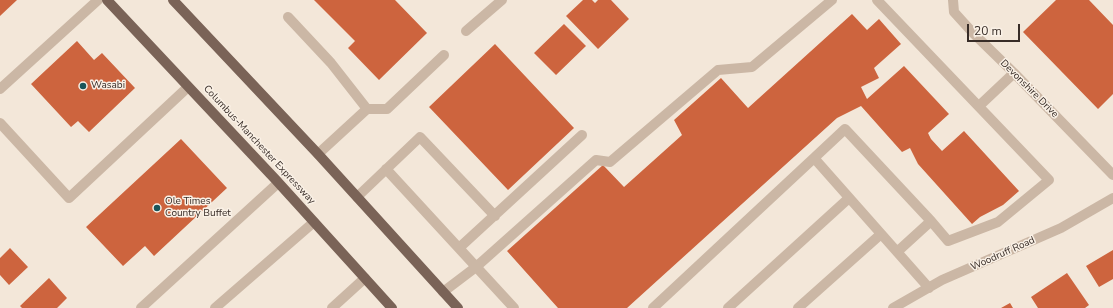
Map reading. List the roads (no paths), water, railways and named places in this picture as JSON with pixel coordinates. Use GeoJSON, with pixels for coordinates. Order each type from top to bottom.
{"type":"FeatureCollection","features":[{"type":"Feature","properties":{"kind":"main road","name":"Columbus-Manchester Expressway"},"geometry":{"type":"LineString","coordinates":[[107,0],[278,183],[392,308]]}},
{"type":"Feature","properties":{"kind":"main road"},"geometry":{"type":"LineString","coordinates":[[173,0],[358,197],[458,308]]}},
{"type":"Feature","properties":{"kind":"street"},"geometry":{"type":"LineString","coordinates":[[0,89],[98,0]]}},
{"type":"Feature","properties":{"kind":"street"},"geometry":{"type":"LineString","coordinates":[[466,31],[502,0]]}},
{"type":"Feature","properties":{"kind":"street"},"geometry":{"type":"LineString","coordinates":[[443,292],[476,267],[596,160],[610,162],[718,70],[752,66],[832,0]]}},
{"type":"Feature","properties":{"kind":"street"},"geometry":{"type":"LineString","coordinates":[[653,308],[845,129],[948,241],[998,222],[1049,180],[877,0]]}},
{"type":"Feature","properties":{"kind":"street","name":"Devonshire Drive"},"geometry":{"type":"LineString","coordinates":[[953,0],[954,12],[973,33],[1113,175]]}},
{"type":"Feature","properties":{"kind":"street"},"geometry":{"type":"LineString","coordinates":[[288,17],[331,63],[367,109]]}},
{"type":"Feature","properties":{"kind":"street"},"geometry":{"type":"LineString","coordinates":[[318,154],[367,109],[387,109],[444,55]]}},
{"type":"Feature","properties":{"kind":"street"},"geometry":{"type":"LineString","coordinates":[[978,106],[1014,73]]}},
{"type":"Feature","properties":{"kind":"street"},"geometry":{"type":"LineString","coordinates":[[0,123],[69,198],[188,87]]}},
{"type":"Feature","properties":{"kind":"street"},"geometry":{"type":"LineString","coordinates":[[459,248],[582,136]]}},
{"type":"Feature","properties":{"kind":"street"},"geometry":{"type":"LineString","coordinates":[[358,197],[420,137],[495,216]]}},
{"type":"Feature","properties":{"kind":"street"},"geometry":{"type":"LineString","coordinates":[[814,158],[929,288]]}},
{"type":"Feature","properties":{"kind":"street"},"geometry":{"type":"LineString","coordinates":[[386,170],[514,308]]}},
{"type":"Feature","properties":{"kind":"street"},"geometry":{"type":"LineString","coordinates":[[141,308],[278,183]]}},
{"type":"Feature","properties":{"kind":"street"},"geometry":{"type":"LineString","coordinates":[[728,308],[848,198]]}},
{"type":"Feature","properties":{"kind":"street","name":"Woodruff Road"},"geometry":{"type":"LineString","coordinates":[[892,308],[942,280],[1061,228],[1113,198]]}},
{"type":"Feature","properties":{"kind":"street"},"geometry":{"type":"LineString","coordinates":[[897,252],[931,221]]}},
{"type":"Feature","properties":{"kind":"street"},"geometry":{"type":"LineString","coordinates":[[215,308],[314,222]]}},
{"type":"Feature","properties":{"kind":"street"},"geometry":{"type":"LineString","coordinates":[[798,308],[881,234]]}},
{"type":"Feature","properties":{"kind":"street"},"geometry":{"type":"LineString","coordinates":[[335,307],[364,278]]}},
{"type":"Feature","properties":{"kind":"place","name":"Wasabi"},"geometry":{"type":"Point","coordinates":[83,86]}},
{"type":"Feature","properties":{"kind":"place","name":"Ole Times Country Buffet"},"geometry":{"type":"Point","coordinates":[157,208]}}]}
